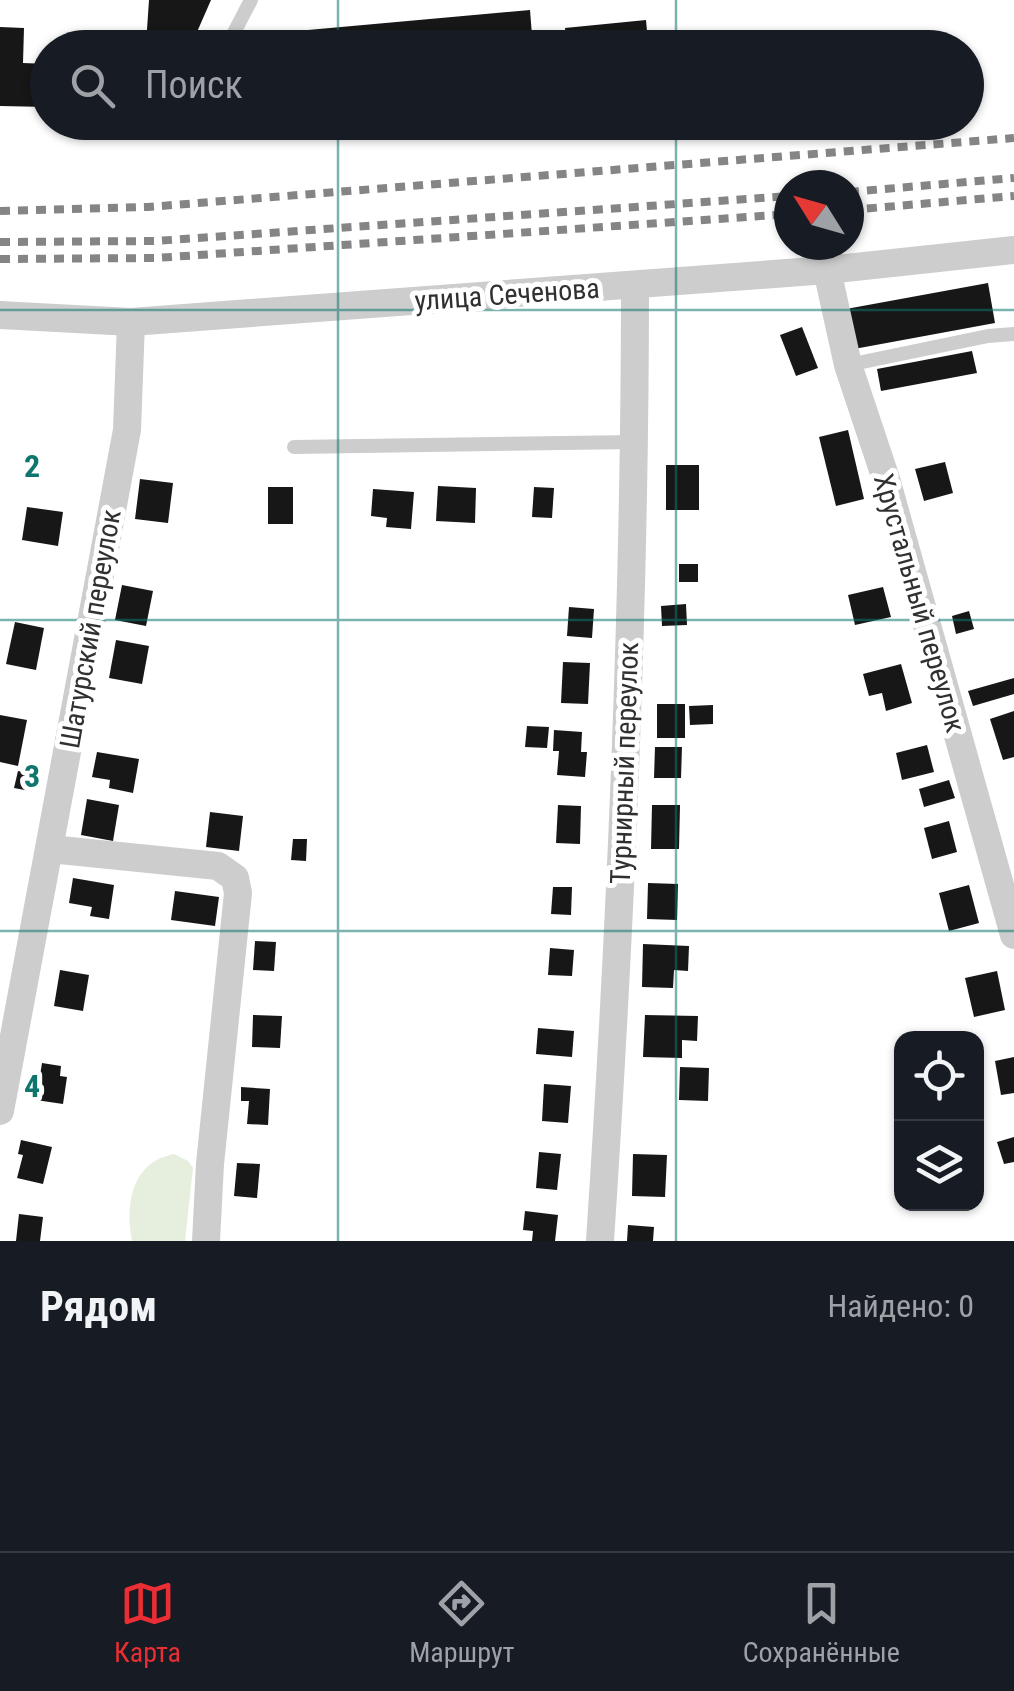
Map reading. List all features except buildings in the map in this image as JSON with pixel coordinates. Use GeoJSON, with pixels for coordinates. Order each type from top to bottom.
{"type":"FeatureCollection","features":[{"type":"Feature","properties":{"kind":"street","name":"улица Сеченова"},"geometry":{"type":"LineString","coordinates":[[0,315],[131,322],[827,270],[1014,250]]}},
{"type":"Feature","properties":{"kind":"street","name":"Хрустальный переулок"},"geometry":{"type":"LineString","coordinates":[[827,270],[848,365],[886,479],[1014,936]]}},
{"type":"Feature","properties":{"kind":"street","name":"Турнирный переулок"},"geometry":{"type":"LineString","coordinates":[[600,1241],[615,1006],[636,442],[635,285]]}},
{"type":"Feature","properties":{"kind":"street","name":"Шатурский переулок"},"geometry":{"type":"LineString","coordinates":[[0,1111],[127,430],[131,322]]}},
{"type":"Feature","properties":{"kind":"street"},"geometry":{"type":"LineString","coordinates":[[50,849],[218,866],[236,878],[238,892],[210,1164],[206,1241]]}},
{"type":"Feature","properties":{"kind":"lane"},"geometry":{"type":"LineString","coordinates":[[235,30],[251,0]]}},
{"type":"Feature","properties":{"kind":"lane"},"geometry":{"type":"LineString","coordinates":[[848,365],[1014,334]]}},
{"type":"Feature","properties":{"kind":"lane"},"geometry":{"type":"LineString","coordinates":[[294,448],[636,442]]}},
{"type":"Feature","properties":{"kind":"green space"},"geometry":{"type":"Polygon","coordinates":[[[174,1154],[193,1168],[185,1241],[132,1241],[130,1213],[134,1187],[148,1166],[174,1154]]]}},
{"type":"Feature","properties":{"kind":"railway"},"geometry":{"type":"LineString","coordinates":[[0,211],[148,207],[1014,138]]}},
{"type":"Feature","properties":{"kind":"railway"},"geometry":{"type":"LineString","coordinates":[[864,191],[1014,178]]}},
{"type":"Feature","properties":{"kind":"railway"},"geometry":{"type":"LineString","coordinates":[[864,209],[1014,196]]}},
{"type":"Feature","properties":{"kind":"railway"},"geometry":{"type":"LineString","coordinates":[[0,242],[156,241],[774,197]]}},
{"type":"Feature","properties":{"kind":"railway"},"geometry":{"type":"LineString","coordinates":[[0,259],[156,258],[774,215]]}}]}
